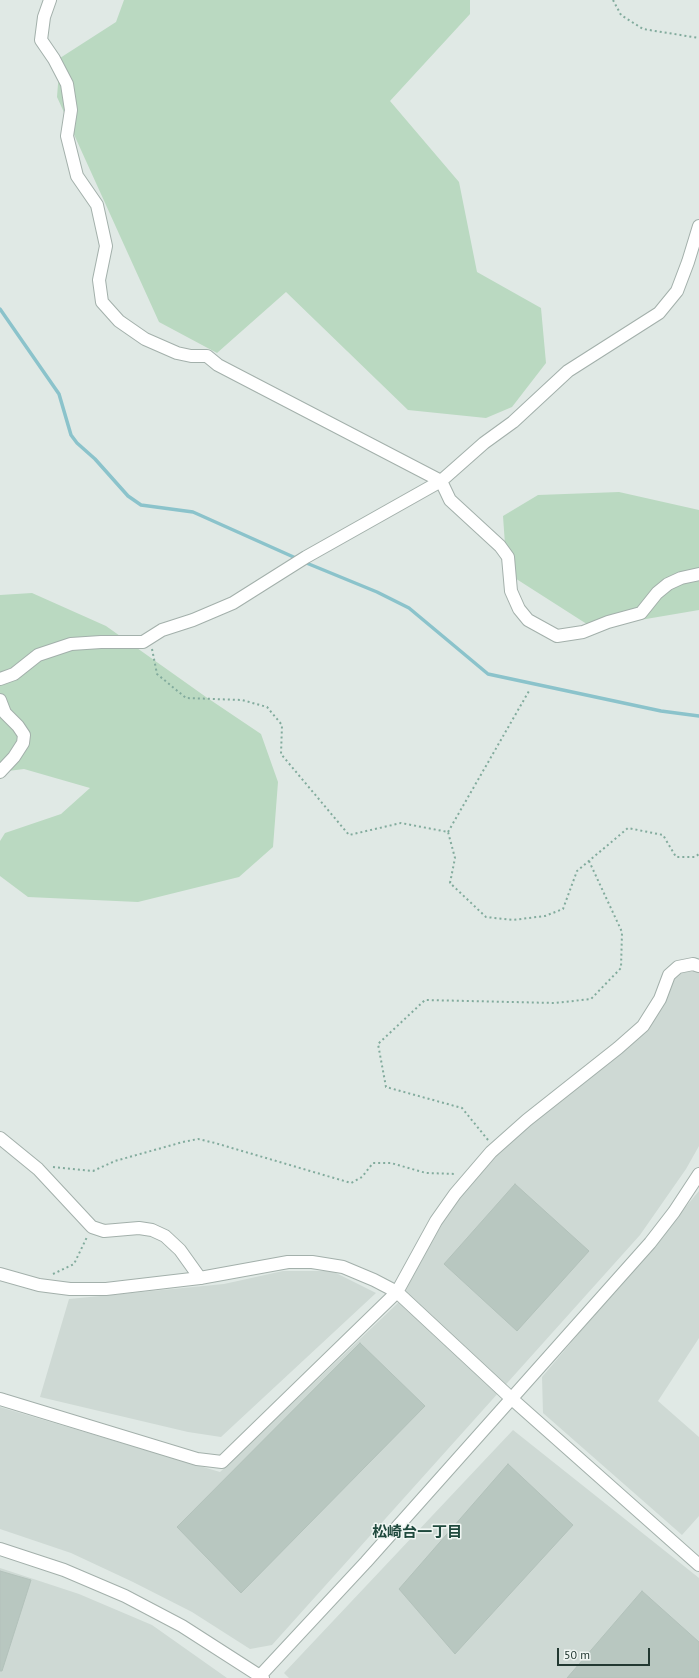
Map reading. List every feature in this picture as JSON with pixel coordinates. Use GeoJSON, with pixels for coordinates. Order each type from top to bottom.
{"type":"FeatureCollection","features":[{"type":"Feature","properties":{"kind":"street"},"geometry":{"type":"LineString","coordinates":[[50,0],[44,17],[40,40],[54,59],[67,84],[71,110],[67,136],[77,176],[97,205],[106,246],[99,280],[102,302],[119,321],[145,339],[177,353],[191,356],[207,356],[218,365],[441,481],[450,500],[500,546],[508,557],[511,591],[519,609],[528,620],[557,636],[583,632],[608,622],[641,613],[657,592],[668,584],[681,578],[699,574]]}},
{"type":"Feature","properties":{"kind":"street"},"geometry":{"type":"LineString","coordinates":[[0,679],[14,674],[38,655],[72,644],[143,642],[162,630],[192,620],[233,603],[306,557],[441,481],[484,444],[513,422],[568,371],[659,313],[677,291],[699,226]]}},
{"type":"Feature","properties":{"kind":"street"},"geometry":{"type":"LineString","coordinates":[[0,700],[5,713],[18,726],[24,735],[23,743],[14,757],[0,772]]}},
{"type":"Feature","properties":{"kind":"street"},"geometry":{"type":"LineString","coordinates":[[0,1399],[197,1459],[222,1462],[397,1292],[436,1221],[455,1194],[495,1149],[527,1120],[618,1048],[643,1026],[660,999],[668,974],[678,967],[693,964],[699,966]]}},
{"type":"Feature","properties":{"kind":"street"},"geometry":{"type":"LineString","coordinates":[[0,1138],[32,1164],[92,1227],[104,1231],[139,1228],[152,1230],[165,1236],[180,1250],[200,1278]]}},
{"type":"Feature","properties":{"kind":"street"},"geometry":{"type":"LineString","coordinates":[[0,1548],[64,1570],[126,1596],[182,1626],[260,1677],[366,1562],[650,1243],[674,1212],[699,1174]]}},
{"type":"Feature","properties":{"kind":"street"},"geometry":{"type":"LineString","coordinates":[[0,1274],[34,1283],[70,1289],[106,1289],[200,1278],[270,1264],[288,1262],[312,1262],[343,1267],[374,1280],[397,1292],[512,1399],[699,1565]]}},
{"type":"Feature","properties":{"kind":"path"},"geometry":{"type":"LineString","coordinates":[[613,0],[621,15],[643,29],[699,38]]}},
{"type":"Feature","properties":{"kind":"path"},"geometry":{"type":"LineString","coordinates":[[150,638],[157,674],[186,698],[242,700],[267,707],[282,725],[281,754],[349,835],[401,823],[448,832]]}},
{"type":"Feature","properties":{"kind":"path"},"geometry":{"type":"LineString","coordinates":[[529,691],[448,832],[455,858],[450,883],[486,917],[513,920],[544,916],[563,909],[577,872],[628,828],[663,835],[676,857],[695,857],[699,854]]}},
{"type":"Feature","properties":{"kind":"path"},"geometry":{"type":"LineString","coordinates":[[495,1149],[462,1108],[386,1087],[378,1044],[425,1000],[555,1003],[591,999],[621,968],[622,932],[590,861]]}},
{"type":"Feature","properties":{"kind":"path"},"geometry":{"type":"LineString","coordinates":[[32,1164],[93,1171],[115,1161],[198,1139],[215,1142],[351,1183],[362,1177],[373,1163],[391,1163],[426,1173],[472,1175]]}},
{"type":"Feature","properties":{"kind":"path"},"geometry":{"type":"LineString","coordinates":[[34,1283],[74,1264],[92,1227]]}},
{"type":"Feature","properties":{"kind":"shaded area"},"geometry":{"type":"Polygon","coordinates":[[[683,972],[699,972],[699,1146],[686,1169],[640,1235],[272,1645],[250,1649],[192,1612],[133,1582],[71,1553],[0,1529],[0,1407],[220,1472],[400,1301],[428,1246],[448,1213],[496,1153],[623,1051],[672,979],[683,972]]]}},
{"type":"Feature","properties":{"kind":"shaded area"},"geometry":{"type":"Polygon","coordinates":[[[699,1191],[699,1338],[658,1401],[699,1437],[699,1516],[682,1535],[543,1413],[542,1377],[699,1191]]]}},
{"type":"Feature","properties":{"kind":"shaded area"},"geometry":{"type":"Polygon","coordinates":[[[283,1271],[332,1271],[376,1293],[221,1437],[188,1432],[40,1397],[69,1299],[224,1284],[283,1271]]]}},
{"type":"Feature","properties":{"kind":"shaded area"},"geometry":{"type":"Polygon","coordinates":[[[513,1430],[699,1578],[699,1678],[289,1678],[284,1673],[513,1430]]]}},
{"type":"Feature","properties":{"kind":"shaded area"},"geometry":{"type":"Polygon","coordinates":[[[0,1568],[79,1594],[152,1625],[227,1678],[0,1678],[0,1568]]]}},
{"type":"Feature","properties":{"kind":"green space"},"geometry":{"type":"Polygon","coordinates":[[[124,0],[470,0],[470,14],[390,101],[459,182],[477,272],[541,308],[546,363],[512,407],[486,418],[408,410],[286,292],[217,353],[159,322],[57,97],[60,58],[116,22],[124,0]]]}},
{"type":"Feature","properties":{"kind":"green space"},"geometry":{"type":"Polygon","coordinates":[[[619,492],[699,510],[699,610],[593,628],[507,573],[503,516],[538,495],[619,492]]]}},
{"type":"Feature","properties":{"kind":"green space"},"geometry":{"type":"Polygon","coordinates":[[[32,593],[106,626],[261,734],[278,782],[273,847],[239,877],[138,902],[28,897],[0,876],[0,841],[5,833],[61,814],[90,788],[24,769],[0,772],[0,595],[32,593]]]}},
{"type":"Feature","properties":{"kind":"building"},"geometry":{"type":"Polygon","coordinates":[[[515,1184],[589,1251],[517,1331],[444,1264],[515,1184]]]}},
{"type":"Feature","properties":{"kind":"building"},"geometry":{"type":"Polygon","coordinates":[[[360,1343],[425,1406],[241,1593],[177,1527],[360,1343]]]}},
{"type":"Feature","properties":{"kind":"building"},"geometry":{"type":"Polygon","coordinates":[[[508,1464],[573,1525],[455,1654],[399,1589],[508,1464]]]}},
{"type":"Feature","properties":{"kind":"building"},"geometry":{"type":"Polygon","coordinates":[[[0,1571],[31,1580],[2,1671],[0,1671],[0,1571]]]}},
{"type":"Feature","properties":{"kind":"building"},"geometry":{"type":"Polygon","coordinates":[[[642,1591],[699,1642],[699,1678],[567,1678],[642,1591]]]}},
{"type":"Feature","properties":{"kind":"waterway"},"geometry":{"type":"LineString","coordinates":[[0,309],[59,394],[71,435],[128,496],[141,505],[193,512],[298,559]]}},
{"type":"Feature","properties":{"kind":"waterway"},"geometry":{"type":"LineString","coordinates":[[304,562],[377,592],[409,608],[488,674],[661,711],[699,716]]}},
{"type":"Feature","properties":{"kind":"district","name":"松崎台一丁目"},"geometry":{"type":"Point","coordinates":[417,1533]}}]}
